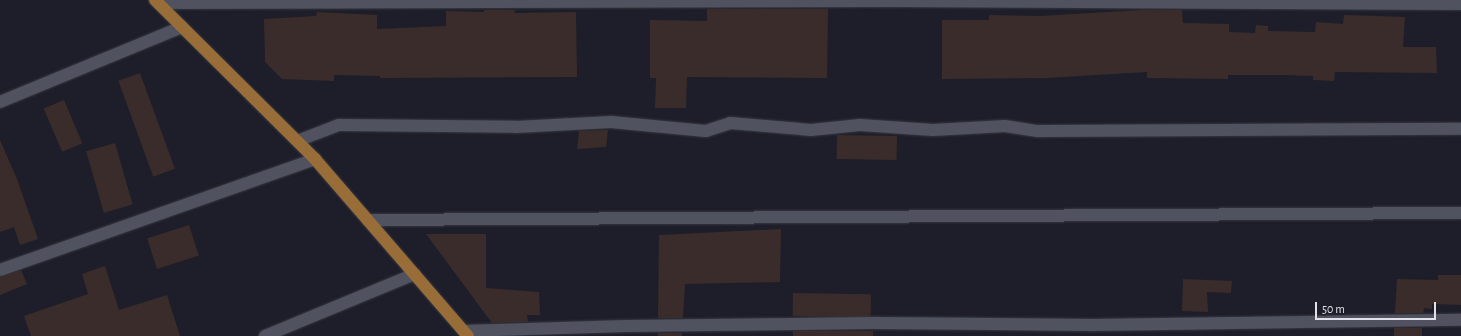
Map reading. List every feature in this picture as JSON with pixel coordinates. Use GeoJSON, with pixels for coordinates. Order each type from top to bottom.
{"type":"FeatureCollection","features":[{"type":"Feature","properties":{"kind":"main road"},"geometry":{"type":"LineString","coordinates":[[156,1],[315,159],[466,334]]}},
{"type":"Feature","properties":{"kind":"street"},"geometry":{"type":"LineString","coordinates":[[156,1],[909,1],[1461,4]]}},
{"type":"Feature","properties":{"kind":"street"},"geometry":{"type":"LineString","coordinates":[[0,102],[182,27]]}},
{"type":"Feature","properties":{"kind":"street"},"geometry":{"type":"LineString","coordinates":[[297,141],[339,125],[516,126],[611,122],[706,131],[730,123],[811,130],[860,125],[933,130],[1005,126],[1038,131],[1461,129]]}},
{"type":"Feature","properties":{"kind":"street"},"geometry":{"type":"LineString","coordinates":[[0,270],[315,159]]}},
{"type":"Feature","properties":{"kind":"street"},"geometry":{"type":"LineString","coordinates":[[368,220],[1461,213]]}},
{"type":"Feature","properties":{"kind":"street"},"geometry":{"type":"LineString","coordinates":[[265,336],[415,274]]}},
{"type":"Feature","properties":{"kind":"street"},"geometry":{"type":"LineString","coordinates":[[466,334],[826,324],[1093,325],[1461,320]]}},
{"type":"Feature","properties":{"kind":"building"},"geometry":{"type":"Polygon","coordinates":[[[707,9],[828,9],[827,78],[687,77],[686,108],[655,108],[656,78],[650,78],[650,20],[707,21],[707,9]]]}},
{"type":"Feature","properties":{"kind":"building"},"geometry":{"type":"Polygon","coordinates":[[[484,10],[515,10],[514,13],[576,12],[577,77],[380,78],[380,76],[334,75],[334,81],[282,79],[265,62],[264,19],[316,16],[317,12],[377,15],[377,29],[446,26],[446,11],[484,12],[484,10]]]}},
{"type":"Feature","properties":{"kind":"building"},"geometry":{"type":"Polygon","coordinates":[[[1143,10],[1182,10],[1183,23],[1229,24],[1229,32],[1255,33],[1256,25],[1268,26],[1268,31],[1315,32],[1316,22],[1343,24],[1344,15],[1405,17],[1403,47],[1436,47],[1437,73],[1335,72],[1334,81],[1313,80],[1313,76],[1285,75],[1228,75],[1228,79],[1147,78],[1147,72],[1046,78],[942,79],[942,20],[989,20],[989,15],[1040,16],[1143,10]]]}},
{"type":"Feature","properties":{"kind":"building"},"geometry":{"type":"Polygon","coordinates":[[[140,73],[175,169],[153,177],[118,81],[140,73]]]}},
{"type":"Feature","properties":{"kind":"building"},"geometry":{"type":"Polygon","coordinates":[[[64,100],[82,143],[62,152],[44,109],[64,100]]]}},
{"type":"Feature","properties":{"kind":"building"},"geometry":{"type":"Polygon","coordinates":[[[608,130],[606,147],[577,149],[579,131],[608,130]]]}},
{"type":"Feature","properties":{"kind":"building"},"geometry":{"type":"Polygon","coordinates":[[[837,135],[897,136],[897,160],[837,159],[837,135]]]}},
{"type":"Feature","properties":{"kind":"building"},"geometry":{"type":"Polygon","coordinates":[[[0,140],[17,179],[38,239],[20,245],[14,227],[0,232],[0,140]]]}},
{"type":"Feature","properties":{"kind":"building"},"geometry":{"type":"Polygon","coordinates":[[[115,143],[133,205],[104,213],[86,151],[115,143]]]}},
{"type":"Feature","properties":{"kind":"building"},"geometry":{"type":"Polygon","coordinates":[[[189,225],[199,255],[157,269],[147,239],[189,225]]]}},
{"type":"Feature","properties":{"kind":"building"},"geometry":{"type":"Polygon","coordinates":[[[781,229],[780,282],[685,284],[683,318],[658,318],[659,235],[781,229]]]}},
{"type":"Feature","properties":{"kind":"building"},"geometry":{"type":"Polygon","coordinates":[[[426,234],[486,234],[486,288],[539,292],[540,315],[527,315],[528,322],[492,323],[426,234]]]}},
{"type":"Feature","properties":{"kind":"building"},"geometry":{"type":"Polygon","coordinates":[[[105,266],[119,310],[167,295],[180,336],[31,336],[24,316],[88,294],[82,274],[105,266]]]}},
{"type":"Feature","properties":{"kind":"building"},"geometry":{"type":"Polygon","coordinates":[[[21,270],[27,284],[0,295],[0,277],[21,270]]]}},
{"type":"Feature","properties":{"kind":"building"},"geometry":{"type":"Polygon","coordinates":[[[1438,275],[1461,275],[1461,305],[1432,304],[1432,309],[1424,308],[1423,313],[1395,313],[1397,279],[1438,280],[1438,275]]]}},
{"type":"Feature","properties":{"kind":"building"},"geometry":{"type":"Polygon","coordinates":[[[1183,279],[1232,281],[1231,293],[1207,292],[1208,312],[1182,311],[1183,279]]]}},
{"type":"Feature","properties":{"kind":"building"},"geometry":{"type":"Polygon","coordinates":[[[793,293],[871,294],[871,317],[793,316],[793,293]]]}},
{"type":"Feature","properties":{"kind":"building"},"geometry":{"type":"Polygon","coordinates":[[[1394,328],[1422,328],[1422,336],[1394,336],[1394,328]]]}},
{"type":"Feature","properties":{"kind":"building"},"geometry":{"type":"Polygon","coordinates":[[[793,331],[873,331],[873,336],[793,336],[793,331]]]}},
{"type":"Feature","properties":{"kind":"building"},"geometry":{"type":"Polygon","coordinates":[[[658,333],[682,333],[682,336],[658,336],[658,333]]]}}]}
